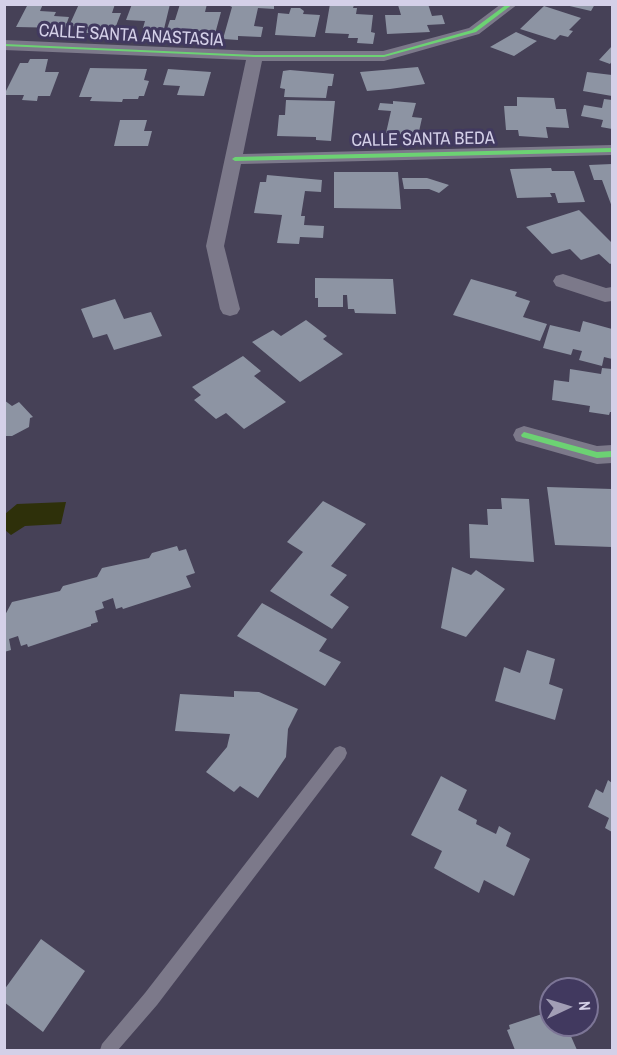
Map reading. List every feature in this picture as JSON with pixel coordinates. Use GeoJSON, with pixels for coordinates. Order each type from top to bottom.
{"type":"FeatureCollection","features":[{"type":"Feature","properties":{"kind":"street","name":"CALLE SANTA ANASTASIA"},"geometry":{"type":"LineString","coordinates":[[4,45],[255,57],[384,56],[474,31],[511,4]]}},
{"type":"Feature","properties":{"kind":"street"},"geometry":{"type":"LineString","coordinates":[[230,309],[215,246],[255,57]]}},
{"type":"Feature","properties":{"kind":"street","name":"CALLE SANTA BEDA"},"geometry":{"type":"LineString","coordinates":[[235,159],[612,150]]}},
{"type":"Feature","properties":{"kind":"street"},"geometry":{"type":"LineString","coordinates":[[563,280],[605,295],[612,294]]}},
{"type":"Feature","properties":{"kind":"street"},"geometry":{"type":"LineString","coordinates":[[525,435],[597,454],[612,454]]}},
{"type":"Feature","properties":{"kind":"lane"},"geometry":{"type":"LineString","coordinates":[[108,1050],[151,999],[340,753]]}},
{"type":"Feature","properties":{"kind":"shaded area"},"geometry":{"type":"Polygon","coordinates":[[[66,502],[61,524],[25,526],[11,535],[5,530],[5,514],[17,504],[66,502]]]}},
{"type":"Feature","properties":{"kind":"building"},"geometry":{"type":"Polygon","coordinates":[[[28,4],[43,4],[40,11],[56,12],[54,16],[69,17],[65,28],[16,27],[28,4]]]}},
{"type":"Feature","properties":{"kind":"building"},"geometry":{"type":"Polygon","coordinates":[[[79,4],[115,4],[112,13],[121,13],[116,26],[109,26],[106,33],[85,33],[88,27],[69,26],[79,4]]]}},
{"type":"Feature","properties":{"kind":"building"},"geometry":{"type":"Polygon","coordinates":[[[132,4],[170,4],[164,29],[143,28],[145,21],[126,20],[132,4]]]}},
{"type":"Feature","properties":{"kind":"building"},"geometry":{"type":"Polygon","coordinates":[[[180,4],[207,4],[205,12],[221,12],[215,34],[166,32],[170,20],[175,20],[180,4]]]}},
{"type":"Feature","properties":{"kind":"building"},"geometry":{"type":"Polygon","coordinates":[[[226,4],[260,4],[274,6],[274,9],[258,8],[254,26],[263,27],[261,37],[238,36],[238,40],[223,39],[232,7],[226,4]]]}},
{"type":"Feature","properties":{"kind":"building"},"geometry":{"type":"Polygon","coordinates":[[[330,4],[354,5],[353,8],[357,8],[356,14],[373,15],[371,32],[375,33],[373,44],[357,43],[358,38],[348,38],[349,34],[325,33],[330,4]]]}},
{"type":"Feature","properties":{"kind":"building"},"geometry":{"type":"Polygon","coordinates":[[[428,4],[432,16],[442,15],[445,24],[427,25],[430,32],[387,34],[385,15],[401,15],[398,5],[428,4]]]}},
{"type":"Feature","properties":{"kind":"building"},"geometry":{"type":"Polygon","coordinates":[[[561,4],[595,4],[591,11],[561,4]]]}},
{"type":"Feature","properties":{"kind":"building"},"geometry":{"type":"Polygon","coordinates":[[[544,6],[581,18],[569,30],[573,31],[568,37],[560,35],[555,40],[520,29],[544,6]]]}},
{"type":"Feature","properties":{"kind":"building"},"geometry":{"type":"Polygon","coordinates":[[[291,8],[300,8],[304,11],[303,14],[320,15],[315,37],[275,35],[278,13],[289,14],[291,8]]]}},
{"type":"Feature","properties":{"kind":"building"},"geometry":{"type":"Polygon","coordinates":[[[516,32],[537,41],[514,56],[490,47],[516,32]]]}},
{"type":"Feature","properties":{"kind":"building"},"geometry":{"type":"Polygon","coordinates":[[[612,46],[610,64],[599,60],[612,46]]]}},
{"type":"Feature","properties":{"kind":"building"},"geometry":{"type":"Polygon","coordinates":[[[30,59],[48,59],[45,72],[59,72],[50,96],[38,96],[37,101],[22,100],[24,95],[4,95],[20,63],[28,63],[30,59]]]}},
{"type":"Feature","properties":{"kind":"building"},"geometry":{"type":"Polygon","coordinates":[[[418,67],[425,84],[367,91],[360,72],[418,67]]]}},
{"type":"Feature","properties":{"kind":"building"},"geometry":{"type":"Polygon","coordinates":[[[90,68],[147,69],[144,80],[149,81],[144,96],[139,96],[138,99],[123,99],[122,102],[90,101],[92,97],[79,97],[90,68]]]}},
{"type":"Feature","properties":{"kind":"building"},"geometry":{"type":"Polygon","coordinates":[[[168,69],[211,72],[204,96],[177,95],[180,86],[163,85],[168,69]]]}},
{"type":"Feature","properties":{"kind":"building"},"geometry":{"type":"Polygon","coordinates":[[[283,71],[334,74],[332,86],[328,86],[326,98],[284,97],[285,89],[280,88],[283,71]]]}},
{"type":"Feature","properties":{"kind":"building"},"geometry":{"type":"Polygon","coordinates":[[[587,72],[612,75],[612,96],[583,91],[587,72]]]}},
{"type":"Feature","properties":{"kind":"building"},"geometry":{"type":"Polygon","coordinates":[[[517,97],[554,98],[556,109],[566,109],[569,128],[546,127],[548,138],[519,136],[518,130],[506,130],[504,106],[517,106],[517,97]]]}},
{"type":"Feature","properties":{"kind":"building"},"geometry":{"type":"Polygon","coordinates":[[[604,99],[612,100],[612,129],[601,127],[603,120],[581,116],[584,105],[602,108],[604,99]]]}},
{"type":"Feature","properties":{"kind":"building"},"geometry":{"type":"Polygon","coordinates":[[[286,100],[335,101],[331,141],[316,140],[316,137],[277,136],[279,115],[285,115],[286,100]]]}},
{"type":"Feature","properties":{"kind":"building"},"geometry":{"type":"Polygon","coordinates":[[[393,101],[416,103],[412,117],[422,118],[418,136],[386,133],[391,111],[378,110],[380,103],[393,104],[393,101]]]}},
{"type":"Feature","properties":{"kind":"building"},"geometry":{"type":"Polygon","coordinates":[[[120,120],[147,120],[144,131],[152,131],[148,146],[114,146],[120,120]]]}},
{"type":"Feature","properties":{"kind":"building"},"geometry":{"type":"Polygon","coordinates":[[[612,164],[612,207],[602,180],[594,180],[589,165],[612,164]]]}},
{"type":"Feature","properties":{"kind":"building"},"geometry":{"type":"Polygon","coordinates":[[[551,168],[552,171],[574,171],[585,202],[558,203],[555,193],[550,193],[552,197],[517,198],[510,169],[551,168]]]}},
{"type":"Feature","properties":{"kind":"building"},"geometry":{"type":"Polygon","coordinates":[[[334,172],[398,172],[401,209],[334,208],[334,172]]]}},
{"type":"Feature","properties":{"kind":"building"},"geometry":{"type":"Polygon","coordinates":[[[267,175],[322,180],[321,192],[305,191],[301,216],[305,216],[304,225],[324,226],[323,238],[300,237],[299,244],[277,243],[282,215],[254,213],[260,182],[266,182],[267,175]]]}},
{"type":"Feature","properties":{"kind":"building"},"geometry":{"type":"Polygon","coordinates":[[[402,178],[427,178],[449,185],[439,193],[429,189],[404,189],[402,178]]]}},
{"type":"Feature","properties":{"kind":"building"},"geometry":{"type":"Polygon","coordinates":[[[579,210],[612,243],[612,263],[610,264],[599,254],[581,260],[570,249],[552,254],[526,227],[579,210]]]}},
{"type":"Feature","properties":{"kind":"building"},"geometry":{"type":"Polygon","coordinates":[[[315,278],[393,279],[396,314],[355,313],[354,309],[348,309],[347,295],[343,295],[343,307],[318,307],[318,298],[315,298],[315,278]]]}},
{"type":"Feature","properties":{"kind":"building"},"geometry":{"type":"Polygon","coordinates":[[[471,279],[517,292],[515,296],[530,301],[523,317],[547,324],[540,341],[453,315],[471,279]]]}},
{"type":"Feature","properties":{"kind":"building"},"geometry":{"type":"Polygon","coordinates":[[[115,299],[124,319],[151,312],[162,336],[114,350],[107,334],[93,338],[81,309],[115,299]]]}},
{"type":"Feature","properties":{"kind":"building"},"geometry":{"type":"Polygon","coordinates":[[[306,320],[327,336],[323,339],[343,354],[300,382],[252,342],[273,330],[281,336],[306,320]]]}},
{"type":"Feature","properties":{"kind":"building"},"geometry":{"type":"Polygon","coordinates":[[[583,321],[612,329],[612,359],[604,357],[602,366],[579,360],[582,351],[573,349],[571,355],[543,348],[550,325],[580,332],[583,321]]]}},
{"type":"Feature","properties":{"kind":"building"},"geometry":{"type":"Polygon","coordinates":[[[243,356],[261,371],[254,376],[286,402],[244,429],[226,413],[216,419],[194,400],[201,395],[192,387],[243,356]]]}},
{"type":"Feature","properties":{"kind":"building"},"geometry":{"type":"Polygon","coordinates":[[[602,368],[612,369],[612,412],[609,415],[589,412],[590,406],[552,400],[554,380],[569,382],[570,369],[601,374],[602,368]]]}},
{"type":"Feature","properties":{"kind":"building"},"geometry":{"type":"Polygon","coordinates":[[[4,400],[12,406],[19,402],[33,417],[30,418],[29,427],[12,436],[4,436],[4,400]]]}},
{"type":"Feature","properties":{"kind":"building"},"geometry":{"type":"Polygon","coordinates":[[[547,487],[612,489],[612,547],[555,545],[547,487]]]}},
{"type":"Feature","properties":{"kind":"building"},"geometry":{"type":"Polygon","coordinates":[[[501,498],[529,499],[534,562],[470,558],[469,524],[488,525],[487,509],[502,509],[501,498]]]}},
{"type":"Feature","properties":{"kind":"building"},"geometry":{"type":"Polygon","coordinates":[[[323,501],[366,524],[331,566],[347,575],[330,595],[349,607],[332,629],[270,591],[303,552],[287,542],[323,501]]]}},
{"type":"Feature","properties":{"kind":"building"},"geometry":{"type":"Polygon","coordinates":[[[177,546],[179,551],[186,549],[195,573],[186,576],[191,587],[123,609],[122,607],[116,609],[113,598],[102,602],[104,608],[95,611],[98,622],[91,626],[28,647],[27,644],[21,646],[18,636],[9,639],[11,650],[4,652],[4,617],[12,602],[60,591],[63,586],[97,577],[102,568],[149,558],[152,553],[177,546]]]}},
{"type":"Feature","properties":{"kind":"building"},"geometry":{"type":"Polygon","coordinates":[[[452,567],[471,575],[476,570],[505,589],[466,637],[441,628],[452,567]]]}},
{"type":"Feature","properties":{"kind":"building"},"geometry":{"type":"Polygon","coordinates":[[[262,603],[327,639],[319,651],[341,662],[325,686],[237,636],[262,603]]]}},
{"type":"Feature","properties":{"kind":"building"},"geometry":{"type":"Polygon","coordinates":[[[527,650],[555,659],[549,684],[563,689],[555,720],[495,701],[504,667],[520,673],[527,650]]]}},
{"type":"Feature","properties":{"kind":"building"},"geometry":{"type":"Polygon","coordinates":[[[234,691],[259,692],[298,709],[288,729],[286,757],[258,798],[240,786],[234,792],[206,772],[227,747],[230,734],[175,731],[180,694],[234,697],[234,691]]]}},
{"type":"Feature","properties":{"kind":"building"},"geometry":{"type":"Polygon","coordinates":[[[441,776],[467,790],[458,810],[477,820],[476,824],[496,834],[499,826],[511,833],[506,846],[530,859],[514,896],[484,880],[479,893],[434,868],[442,851],[411,835],[441,776]]]}},
{"type":"Feature","properties":{"kind":"building"},"geometry":{"type":"Polygon","coordinates":[[[608,780],[612,783],[612,832],[605,828],[609,818],[588,807],[596,789],[603,793],[608,780]]]}},
{"type":"Feature","properties":{"kind":"building"},"geometry":{"type":"Polygon","coordinates":[[[41,939],[85,971],[43,1032],[4,1002],[4,990],[41,939]]]}},
{"type":"Feature","properties":{"kind":"building"},"geometry":{"type":"Polygon","coordinates":[[[539,1015],[539,1037],[571,1037],[577,1050],[515,1050],[507,1030],[510,1029],[509,1025],[539,1015]]]}},
{"type":"Feature","properties":{"kind":"cycle path"},"geometry":{"type":"LineString","coordinates":[[4,45],[255,56],[384,56],[474,31],[511,4]]}},
{"type":"Feature","properties":{"kind":"cycle path"},"geometry":{"type":"LineString","coordinates":[[235,159],[612,150]]}},
{"type":"Feature","properties":{"kind":"cycle path"},"geometry":{"type":"LineString","coordinates":[[524,435],[597,455],[612,454]]}}]}
